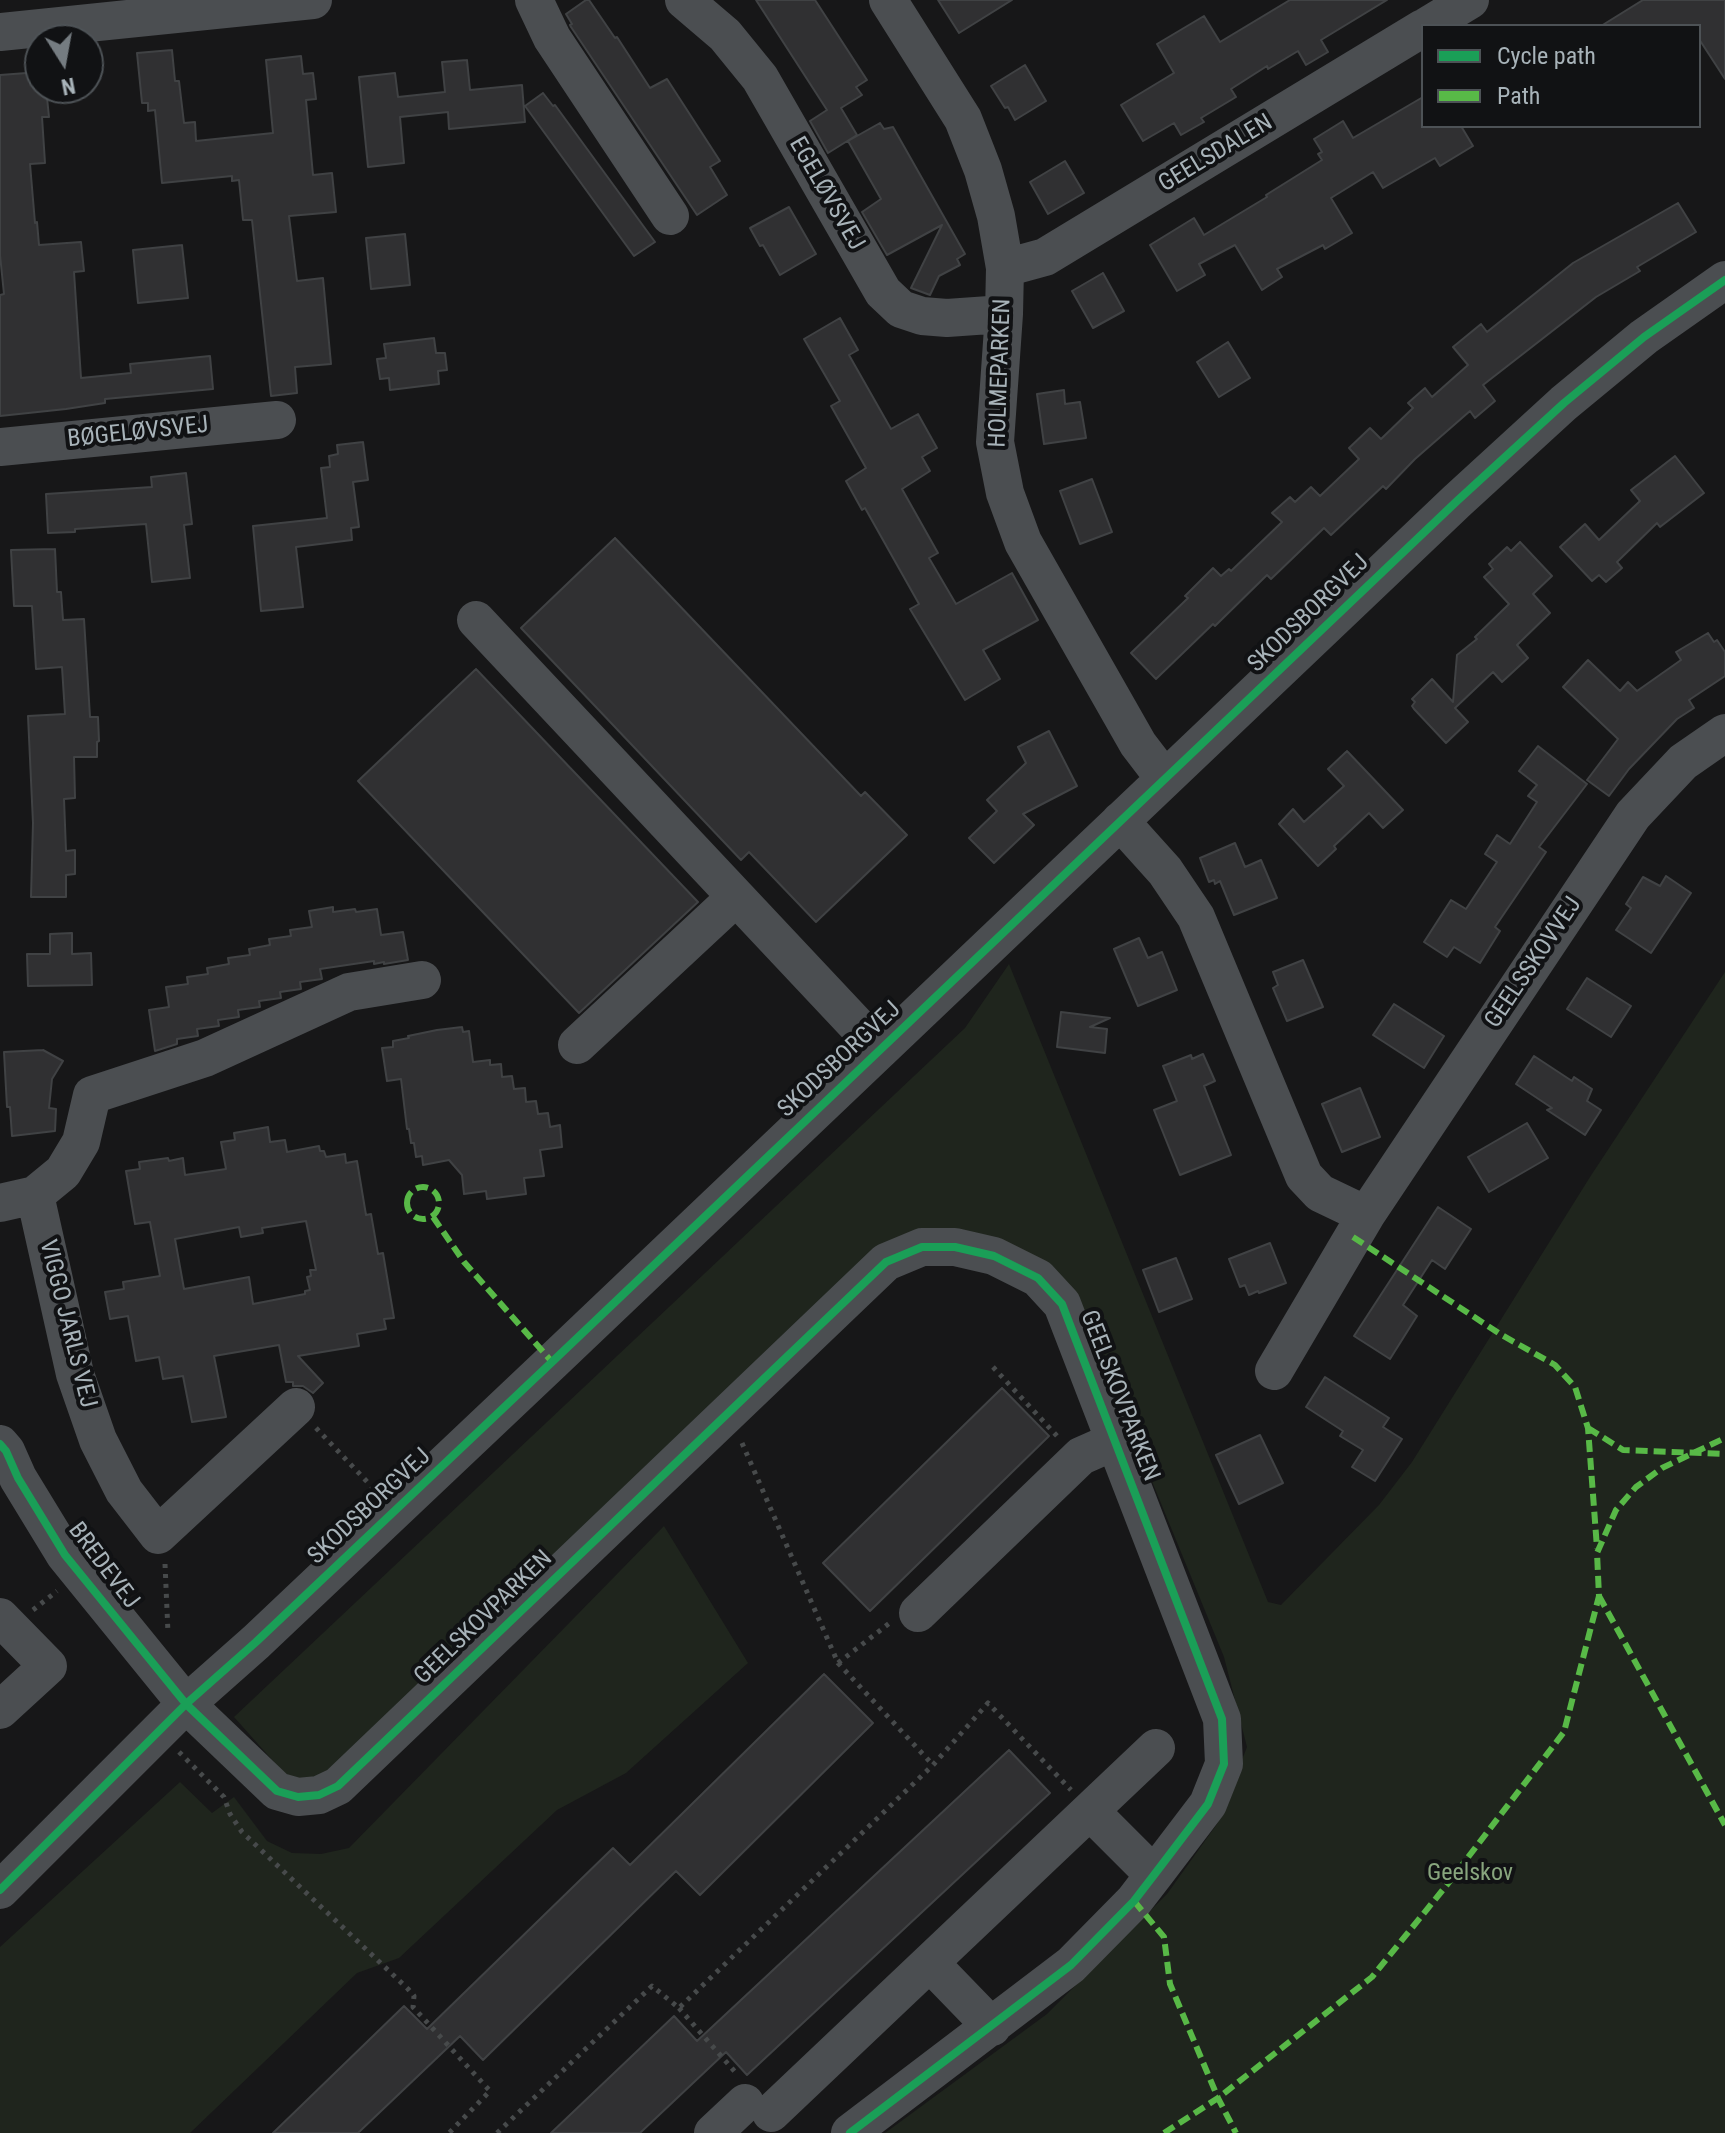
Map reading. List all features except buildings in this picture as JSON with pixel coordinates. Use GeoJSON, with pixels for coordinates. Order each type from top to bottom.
{"type":"FeatureCollection","features":[{"type":"Feature","properties":{"kind":"street"},"geometry":{"type":"LineString","coordinates":[[0,32],[313,0]]}},
{"type":"Feature","properties":{"kind":"street"},"geometry":{"type":"LineString","coordinates":[[534,0],[552,38],[670,216]]}},
{"type":"Feature","properties":{"kind":"street","name":"EGELØVSVEJ"},"geometry":{"type":"LineString","coordinates":[[684,0],[725,35],[760,78],[883,292],[901,309],[922,316],[947,318],[1004,314]]}},
{"type":"Feature","properties":{"kind":"street","name":"HOLMEPARKEN"},"geometry":{"type":"LineString","coordinates":[[888,0],[963,119],[983,170],[996,216],[1005,268],[995,442],[1005,493],[1023,542],[1138,744],[1164,778]]}},
{"type":"Feature","properties":{"kind":"street","name":"GEELSDALEN"},"geometry":{"type":"LineString","coordinates":[[1430,24],[1470,0]]}},
{"type":"Feature","properties":{"kind":"street","name":"GEELSDALEN"},"geometry":{"type":"LineString","coordinates":[[1005,268],[1045,257],[1421,29]]}},
{"type":"Feature","properties":{"kind":"street","name":"SKODSBORGVEJ"},"geometry":{"type":"LineString","coordinates":[[0,1890],[186,1704],[396,1510],[1457,501],[1564,403],[1644,337],[1725,280]]}},
{"type":"Feature","properties":{"kind":"street","name":"BØGELØVSVEJ"},"geometry":{"type":"LineString","coordinates":[[0,447],[277,420]]}},
{"type":"Feature","properties":{"kind":"street","name":"SKODSBORGVEJ"},"geometry":{"type":"LineString","coordinates":[[476,620],[880,1050]]}},
{"type":"Feature","properties":{"kind":"street","name":"GEELSSKOVVEJ"},"geometry":{"type":"LineString","coordinates":[[1274,1371],[1366,1215],[1633,815],[1683,762],[1725,733]]}},
{"type":"Feature","properties":{"kind":"street"},"geometry":{"type":"LineString","coordinates":[[1120,821],[1165,871],[1196,917],[1304,1176],[1320,1193],[1366,1215]]}},
{"type":"Feature","properties":{"kind":"street"},"geometry":{"type":"LineString","coordinates":[[577,1045],[736,897]]}},
{"type":"Feature","properties":{"kind":"street","name":"VIGGO JARLS VEJ"},"geometry":{"type":"LineString","coordinates":[[158,1535],[124,1491],[98,1440],[18,1199],[63,1172],[81,1142],[92,1095],[205,1058],[349,992],[422,980]]}},
{"type":"Feature","properties":{"kind":"street","name":"GEELSKOVPARKEN"},"geometry":{"type":"LineString","coordinates":[[186,1704],[277,1791],[298,1797],[319,1795],[338,1786],[886,1262],[922,1247],[955,1247],[994,1256],[1038,1278],[1062,1304],[1222,1719],[1224,1764],[1208,1804],[1154,1875],[1134,1901],[1071,1965],[850,2133]]}},
{"type":"Feature","properties":{"kind":"street"},"geometry":{"type":"LineString","coordinates":[[158,1535],[296,1407]]}},
{"type":"Feature","properties":{"kind":"street","name":"GEELSKOVPARKEN"},"geometry":{"type":"LineString","coordinates":[[918,1613],[1081,1456],[1115,1441]]}},
{"type":"Feature","properties":{"kind":"street","name":"BREDEVEJ"},"geometry":{"type":"LineString","coordinates":[[0,1444],[65,1555],[186,1704]]}},
{"type":"Feature","properties":{"kind":"street"},"geometry":{"type":"LineString","coordinates":[[0,1710],[48,1666],[5,1622]]}},
{"type":"Feature","properties":{"kind":"street"},"geometry":{"type":"LineString","coordinates":[[713,2133],[758,2108],[930,1963],[1156,1748]]}},
{"type":"Feature","properties":{"kind":"street"},"geometry":{"type":"LineString","coordinates":[[1090,1811],[1154,1875]]}},
{"type":"Feature","properties":{"kind":"street"},"geometry":{"type":"LineString","coordinates":[[930,1963],[992,2027]]}},
{"type":"Feature","properties":{"kind":"path"},"geometry":{"type":"LineString","coordinates":[[296,1407],[396,1510]]}},
{"type":"Feature","properties":{"kind":"path"},"geometry":{"type":"LineString","coordinates":[[729,1412],[838,1663],[933,1765]]}},
{"type":"Feature","properties":{"kind":"path"},"geometry":{"type":"LineString","coordinates":[[158,1535],[157,1551],[166,1564],[168,1638]]}},
{"type":"Feature","properties":{"kind":"path"},"geometry":{"type":"LineString","coordinates":[[5,1622],[80,1574]]}},
{"type":"Feature","properties":{"kind":"path"},"geometry":{"type":"LineString","coordinates":[[679,2008],[933,1765],[988,1703],[1090,1811]]}},
{"type":"Feature","properties":{"kind":"path"},"geometry":{"type":"LineString","coordinates":[[158,1732],[224,1797],[230,1814],[242,1832],[408,1989],[414,1996],[413,2007],[490,2091],[449,2133]]}},
{"type":"Feature","properties":{"kind":"path"},"geometry":{"type":"LineString","coordinates":[[497,2133],[652,1986],[679,2008],[758,2108]]}},
{"type":"Feature","properties":{"kind":"green space","name":"Geelskov"},"geometry":{"type":"Polygon","coordinates":[[[1009,964],[1268,1602],[1281,1605],[1379,1505],[1412,1462],[1590,1177],[1725,972],[1725,2133],[885,2133],[1047,2014],[1167,1894],[1217,1824],[1247,1747],[1224,1657],[1076,1296],[923,1234],[326,1779],[290,1780],[234,1717],[965,1028],[1009,964]]]}},
{"type":"Feature","properties":{"kind":"green space"},"geometry":{"type":"Polygon","coordinates":[[[664,1526],[748,1663],[626,1773],[557,1810],[399,1958],[357,1973],[190,2133],[0,2133],[0,1947],[180,1782],[212,1813],[234,1797],[267,1841],[292,1853],[321,1854],[349,1848],[664,1526]]]}},
{"type":"Feature","properties":{"kind":"marked path"},"geometry":{"type":"LineString","coordinates":[[423,1187],[435,1191],[439,1203],[435,1215],[423,1219],[411,1215],[407,1203],[411,1191],[423,1187]]}},
{"type":"Feature","properties":{"kind":"marked path"},"geometry":{"type":"LineString","coordinates":[[433,1217],[464,1262],[552,1362]]}},
{"type":"Feature","properties":{"kind":"marked path"},"geometry":{"type":"LineString","coordinates":[[1353,1237],[1500,1334],[1555,1365],[1575,1387],[1588,1428],[1597,1548]]}},
{"type":"Feature","properties":{"kind":"marked path"},"geometry":{"type":"LineString","coordinates":[[1588,1428],[1623,1450],[1725,1454]]}},
{"type":"Feature","properties":{"kind":"marked path"},"geometry":{"type":"LineString","coordinates":[[1164,2133],[1218,2098],[1372,1977],[1446,1886],[1564,1732],[1599,1596],[1597,1553],[1616,1510],[1636,1487],[1662,1468],[1725,1438]]}},
{"type":"Feature","properties":{"kind":"marked path"},"geometry":{"type":"LineString","coordinates":[[1599,1596],[1725,1825]]}},
{"type":"Feature","properties":{"kind":"marked path"},"geometry":{"type":"LineString","coordinates":[[1134,1901],[1164,1937],[1170,1984],[1236,2133]]}},
{"type":"Feature","properties":{"kind":"cycle path"},"geometry":{"type":"LineString","coordinates":[[0,1890],[186,1704],[256,1642],[552,1362],[1457,501],[1564,403],[1644,337],[1725,280]]}},
{"type":"Feature","properties":{"kind":"cycle path"},"geometry":{"type":"LineString","coordinates":[[0,1444],[65,1555],[186,1704],[277,1791],[298,1797],[319,1795],[338,1786],[886,1262],[922,1247],[955,1247],[994,1256],[1038,1278],[1062,1304],[1222,1719],[1224,1764],[1208,1804],[1154,1875],[1134,1901],[1071,1965],[850,2133]]}}]}
